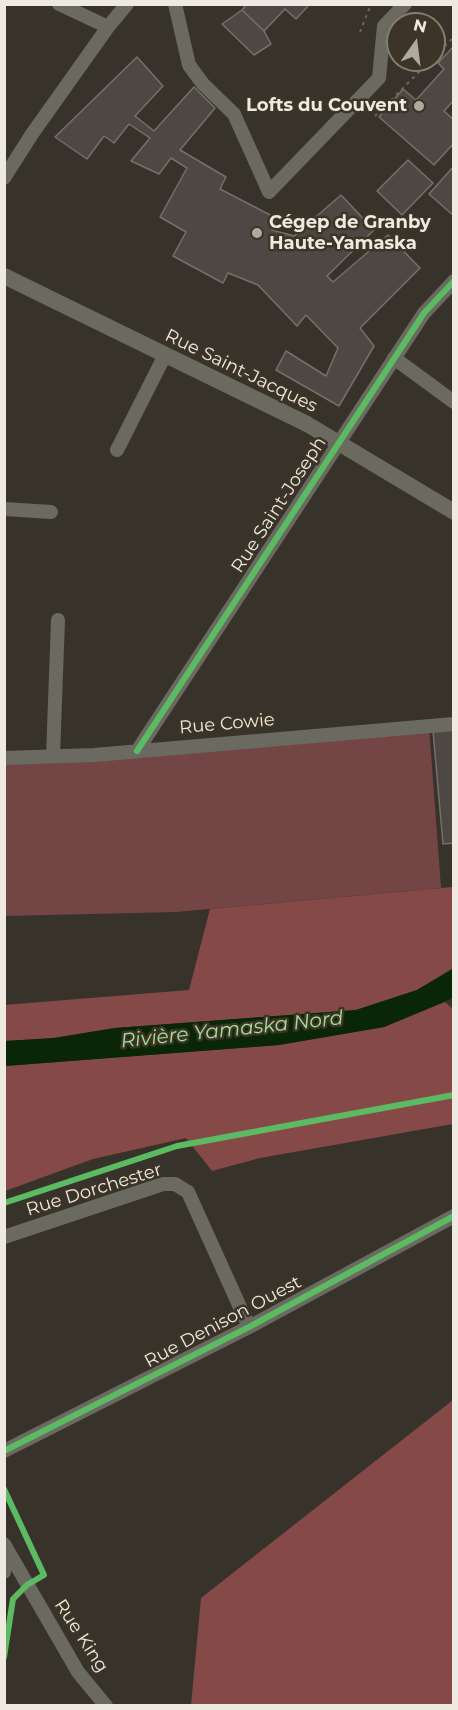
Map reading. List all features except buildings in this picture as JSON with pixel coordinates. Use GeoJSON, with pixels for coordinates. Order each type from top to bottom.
{"type":"FeatureCollection","features":[{"type":"Feature","properties":{"kind":"main road","name":"Rue Saint-Jacques"},"geometry":{"type":"LineString","coordinates":[[4,276],[307,424],[453,512]]}},
{"type":"Feature","properties":{"kind":"street"},"geometry":{"type":"LineString","coordinates":[[58,4],[108,27]]}},
{"type":"Feature","properties":{"kind":"street"},"geometry":{"type":"LineString","coordinates":[[4,178],[32,134],[127,4]]}},
{"type":"Feature","properties":{"kind":"street"},"geometry":{"type":"LineString","coordinates":[[175,4],[189,65],[203,84],[234,114],[268,192],[379,78],[384,26],[405,4]]}},
{"type":"Feature","properties":{"kind":"street","name":"Rue Saint-Joseph"},"geometry":{"type":"LineString","coordinates":[[137,751],[424,313],[453,281]]}},
{"type":"Feature","properties":{"kind":"street"},"geometry":{"type":"LineString","coordinates":[[117,450],[165,355]]}},
{"type":"Feature","properties":{"kind":"street"},"geometry":{"type":"LineString","coordinates":[[394,358],[453,402]]}},
{"type":"Feature","properties":{"kind":"street"},"geometry":{"type":"LineString","coordinates":[[4,509],[51,512]]}},
{"type":"Feature","properties":{"kind":"street"},"geometry":{"type":"LineString","coordinates":[[53,756],[58,620]]}},
{"type":"Feature","properties":{"kind":"street","name":"Rue Cowie"},"geometry":{"type":"LineString","coordinates":[[4,758],[137,751],[453,724]]}},
{"type":"Feature","properties":{"kind":"street","name":"Rue Dorchester"},"geometry":{"type":"LineString","coordinates":[[4,1237],[163,1184],[175,1184],[188,1192],[249,1327]]}},
{"type":"Feature","properties":{"kind":"street","name":"Rue Denison Ouest"},"geometry":{"type":"LineString","coordinates":[[4,1451],[249,1327],[453,1216]]}},
{"type":"Feature","properties":{"kind":"street"},"geometry":{"type":"LineString","coordinates":[[4,1572],[6,1547]]}},
{"type":"Feature","properties":{"kind":"street","name":"Rue King"},"geometry":{"type":"LineString","coordinates":[[6,1547],[78,1672],[106,1706]]}},
{"type":"Feature","properties":{"kind":"path"},"geometry":{"type":"LineString","coordinates":[[360,32],[370,4]]}},
{"type":"Feature","properties":{"kind":"path"},"geometry":{"type":"LineString","coordinates":[[375,116],[419,72]]}},
{"type":"Feature","properties":{"kind":"shaded area"},"geometry":{"type":"Polygon","coordinates":[[[429,726],[441,888],[176,912],[5,916],[4,758],[429,726]]]}},
{"type":"Feature","properties":{"kind":"shaded area"},"geometry":{"type":"Polygon","coordinates":[[[453,887],[453,968],[417,990],[356,1010],[115,1028],[54,1038],[5,1041],[4,1005],[189,990],[210,909],[453,887]]]}},
{"type":"Feature","properties":{"kind":"shaded area"},"geometry":{"type":"Polygon","coordinates":[[[445,1002],[453,1009],[453,1124],[260,1158],[212,1171],[186,1138],[93,1159],[5,1191],[5,1066],[279,1045],[384,1027],[445,1002]]]}},
{"type":"Feature","properties":{"kind":"shaded area"},"geometry":{"type":"Polygon","coordinates":[[[453,1400],[453,1705],[191,1705],[201,1598],[453,1400]]]}},
{"type":"Feature","properties":{"kind":"water","name":"Rivière Yamaska Nord"},"geometry":{"type":"Polygon","coordinates":[[[453,969],[453,998],[384,1027],[279,1045],[5,1066],[5,1041],[54,1038],[115,1028],[356,1010],[417,990],[453,969]]]}},
{"type":"Feature","properties":{"kind":"cycle path"},"geometry":{"type":"LineString","coordinates":[[137,751],[424,313],[454,281]]}},
{"type":"Feature","properties":{"kind":"cycle path"},"geometry":{"type":"LineString","coordinates":[[4,1203],[177,1146],[454,1095]]}},
{"type":"Feature","properties":{"kind":"cycle path"},"geometry":{"type":"LineString","coordinates":[[4,1451],[249,1327],[454,1216]]}},
{"type":"Feature","properties":{"kind":"cycle path"},"geometry":{"type":"LineString","coordinates":[[4,1489],[44,1575],[27,1585],[13,1599],[4,1657]]}},
{"type":"Feature","properties":{"kind":"place","name":"Lofts du Couvent"},"geometry":{"type":"Point","coordinates":[419,106]}},
{"type":"Feature","properties":{"kind":"place","name":"Cégep de Granby Haute-Yamaska"},"geometry":{"type":"Point","coordinates":[257,233]}}]}
